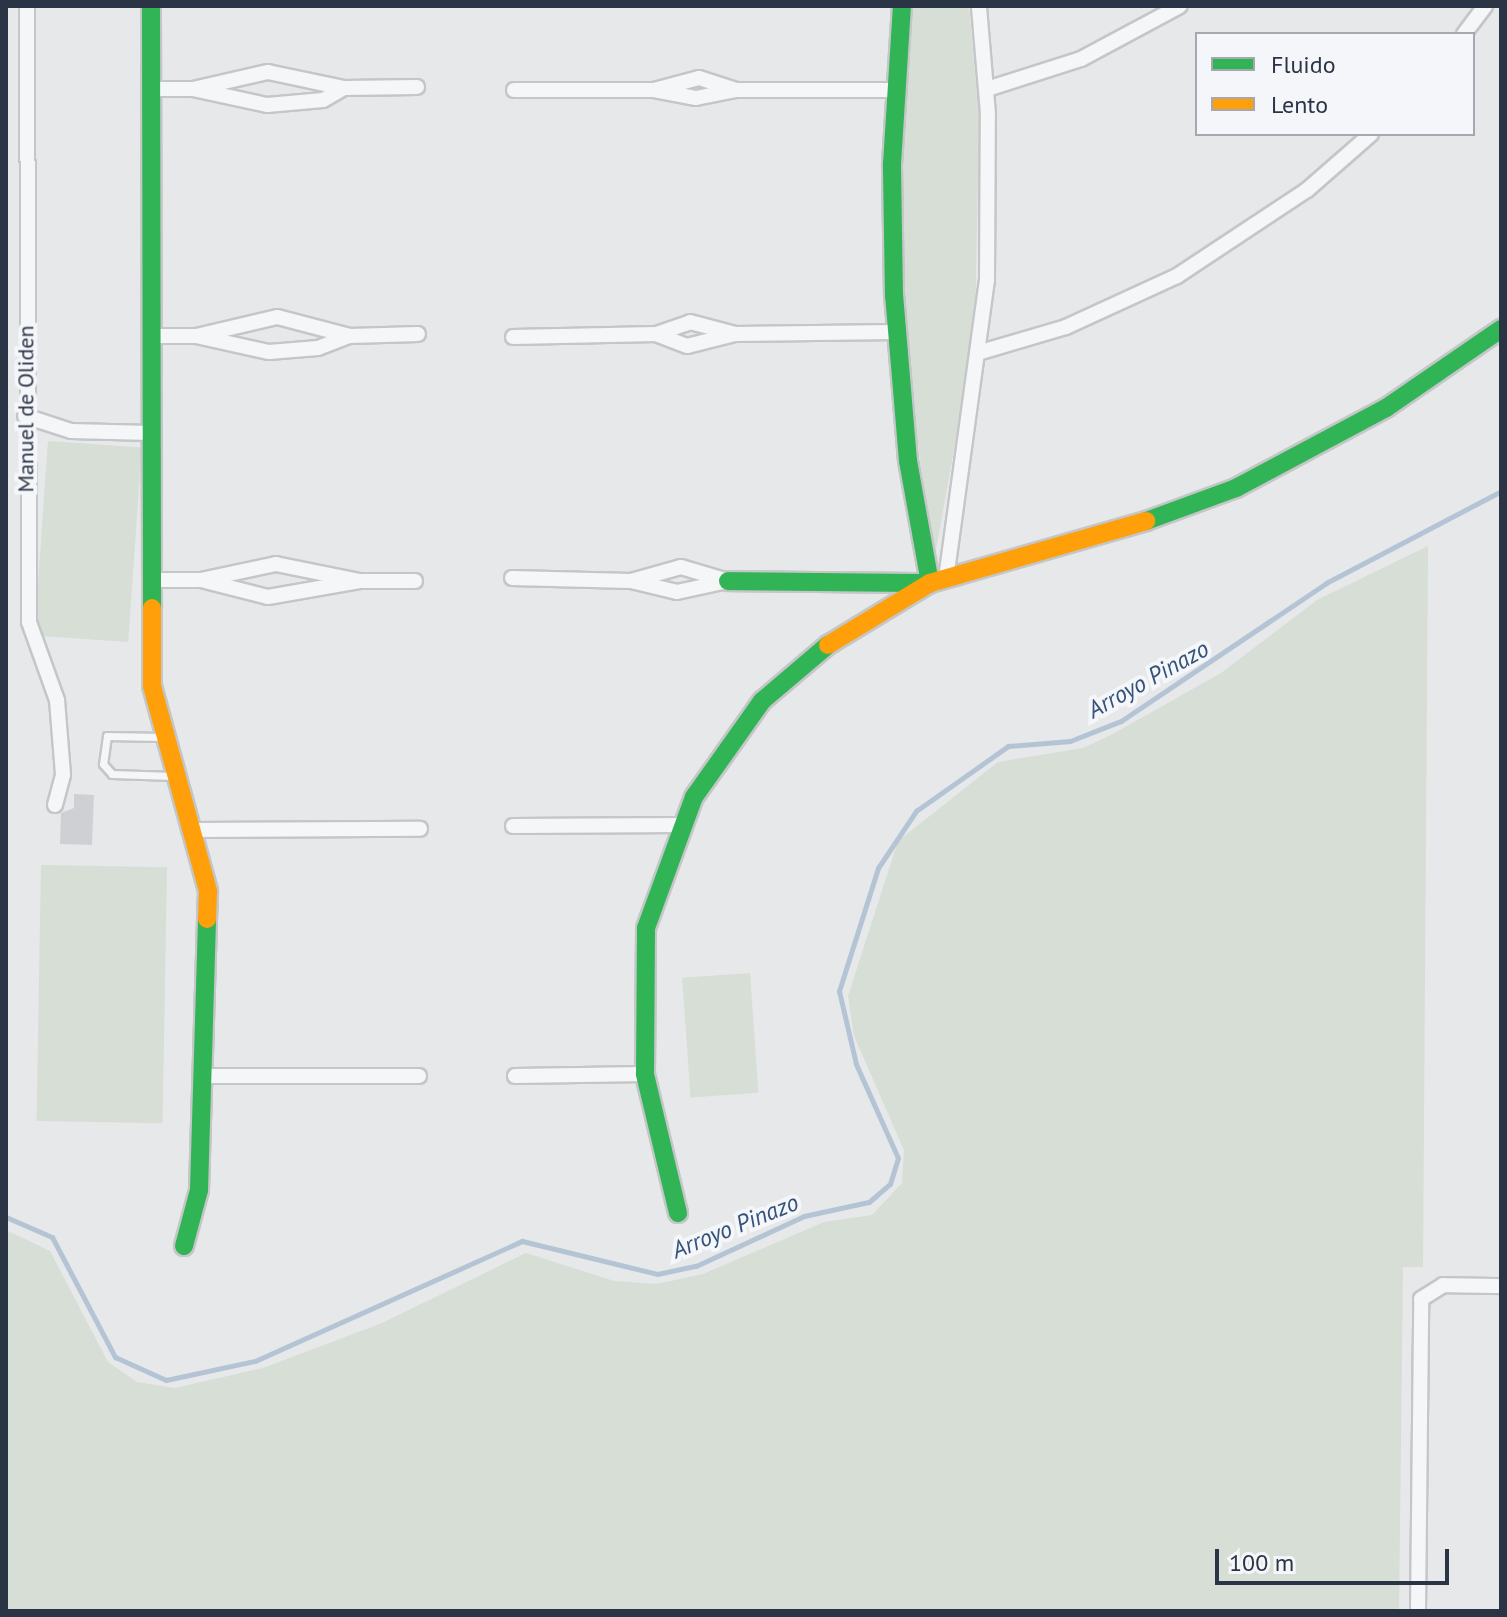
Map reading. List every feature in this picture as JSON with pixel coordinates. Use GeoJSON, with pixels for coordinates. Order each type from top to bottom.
{"type":"FeatureCollection","features":[{"type":"Feature","properties":{"kind":"street","name":"Manuel de Oliden"},"geometry":{"type":"LineString","coordinates":[[27,6],[25,416],[29,622],[57,700],[63,775],[55,805]]}},
{"type":"Feature","properties":{"kind":"street"},"geometry":{"type":"LineString","coordinates":[[151,6],[152,686],[196,830],[208,891],[199,1190],[184,1246]]}},
{"type":"Feature","properties":{"kind":"street"},"geometry":{"type":"LineString","coordinates":[[902,6],[895,90],[896,332],[938,581]]}},
{"type":"Feature","properties":{"kind":"street"},"geometry":{"type":"LineString","coordinates":[[678,1213],[645,1074],[646,928],[681,825],[721,753],[787,675],[938,581],[981,352],[987,89],[979,6]]}},
{"type":"Feature","properties":{"kind":"street"},"geometry":{"type":"LineString","coordinates":[[987,89],[1081,59],[1180,6]]}},
{"type":"Feature","properties":{"kind":"street"},"geometry":{"type":"LineString","coordinates":[[1466,32],[1485,6]]}},
{"type":"Feature","properties":{"kind":"street"},"geometry":{"type":"LineString","coordinates":[[193,89],[268,72],[344,88],[417,87]]}},
{"type":"Feature","properties":{"kind":"street"},"geometry":{"type":"LineString","coordinates":[[514,90],[654,90],[699,78],[736,90],[895,90]]}},
{"type":"Feature","properties":{"kind":"street"},"geometry":{"type":"LineString","coordinates":[[151,89],[193,89],[267,105],[323,100],[344,88]]}},
{"type":"Feature","properties":{"kind":"street"},"geometry":{"type":"LineString","coordinates":[[981,352],[1066,327],[1177,276],[1307,190],[1369,136]]}},
{"type":"Feature","properties":{"kind":"street"},"geometry":{"type":"LineString","coordinates":[[196,336],[277,317],[350,336],[418,334]]}},
{"type":"Feature","properties":{"kind":"street"},"geometry":{"type":"LineString","coordinates":[[513,337],[656,334],[690,322],[735,334]]}},
{"type":"Feature","properties":{"kind":"street"},"geometry":{"type":"LineString","coordinates":[[512,578],[631,581],[677,592],[728,581],[938,581],[1098,539],[1236,488],[1386,408],[1501,329]]}},
{"type":"Feature","properties":{"kind":"street"},"geometry":{"type":"LineString","coordinates":[[656,334],[687,346],[735,334],[896,332]]}},
{"type":"Feature","properties":{"kind":"street"},"geometry":{"type":"LineString","coordinates":[[152,336],[196,336],[269,352],[318,348],[350,336]]}},
{"type":"Feature","properties":{"kind":"street"},"geometry":{"type":"LineString","coordinates":[[25,416],[71,431],[151,433]]}},
{"type":"Feature","properties":{"kind":"street"},"geometry":{"type":"LineString","coordinates":[[150,580],[201,580],[276,564],[360,581]]}},
{"type":"Feature","properties":{"kind":"street"},"geometry":{"type":"LineString","coordinates":[[631,581],[681,567],[728,581]]}},
{"type":"Feature","properties":{"kind":"street"},"geometry":{"type":"LineString","coordinates":[[201,580],[268,597],[360,581],[415,581]]}},
{"type":"Feature","properties":{"kind":"street"},"geometry":{"type":"LineString","coordinates":[[513,826],[681,825]]}},
{"type":"Feature","properties":{"kind":"street"},"geometry":{"type":"LineString","coordinates":[[196,830],[420,829]]}},
{"type":"Feature","properties":{"kind":"street"},"geometry":{"type":"LineString","coordinates":[[515,1076],[645,1074]]}},
{"type":"Feature","properties":{"kind":"street"},"geometry":{"type":"LineString","coordinates":[[204,1076],[419,1076]]}},
{"type":"Feature","properties":{"kind":"street"},"geometry":{"type":"LineString","coordinates":[[1418,1611],[1421,1299],[1443,1285],[1501,1286]]}},
{"type":"Feature","properties":{"kind":"lane"},"geometry":{"type":"LineString","coordinates":[[168,737],[107,736],[103,764],[112,774],[179,776]]}},
{"type":"Feature","properties":{"kind":"shaded area"},"geometry":{"type":"Polygon","coordinates":[[[910,6],[969,6],[979,118],[975,333],[934,561],[903,337],[901,148],[910,6]]]}},
{"type":"Feature","properties":{"kind":"shaded area"},"geometry":{"type":"Polygon","coordinates":[[[48,441],[142,448],[128,642],[34,636],[48,441]]]}},
{"type":"Feature","properties":{"kind":"shaded area"},"geometry":{"type":"Polygon","coordinates":[[[1428,546],[1423,1267],[1403,1267],[1399,1611],[6,1611],[6,1230],[50,1251],[108,1362],[137,1382],[175,1388],[263,1368],[382,1323],[526,1253],[614,1281],[657,1284],[703,1274],[824,1222],[872,1215],[902,1183],[904,1150],[854,1036],[848,996],[898,841],[998,762],[1083,748],[1113,734],[1221,673],[1317,600],[1428,546]]]}},
{"type":"Feature","properties":{"kind":"shaded area"},"geometry":{"type":"Polygon","coordinates":[[[41,865],[167,867],[163,1123],[37,1121],[41,865]]]}},
{"type":"Feature","properties":{"kind":"shaded area"},"geometry":{"type":"Polygon","coordinates":[[[750,973],[758,1093],[691,1097],[682,978],[750,973]]]}},
{"type":"Feature","properties":{"kind":"building"},"geometry":{"type":"Polygon","coordinates":[[[74,794],[94,795],[92,845],[60,844],[61,813],[74,808],[74,794]]]}},
{"type":"Feature","properties":{"kind":"waterway","name":"Arroyo Pinazo"},"geometry":{"type":"LineString","coordinates":[[6,1217],[52,1237],[115,1357],[166,1380],[255,1361],[522,1241],[657,1274],[696,1266],[804,1216],[869,1202],[890,1184],[898,1158],[856,1064],[839,991],[878,868],[916,811],[1008,746],[1070,741],[1121,721],[1326,583],[1501,491]]}},
{"type":"Feature","properties":{"kind":"traffic: fast"},"geometry":{"type":"LineString","coordinates":[[151,6],[152,608]]}},
{"type":"Feature","properties":{"kind":"traffic: fast"},"geometry":{"type":"LineString","coordinates":[[728,581],[930,583],[908,461],[894,296],[892,164],[902,6]]}},
{"type":"Feature","properties":{"kind":"traffic: fast"},"geometry":{"type":"LineString","coordinates":[[1146,521],[1236,488],[1386,408],[1501,329]]}},
{"type":"Feature","properties":{"kind":"traffic: fast"},"geometry":{"type":"LineString","coordinates":[[678,1213],[645,1074],[646,928],[694,797],[762,701],[828,645]]}},
{"type":"Feature","properties":{"kind":"traffic: fast"},"geometry":{"type":"LineString","coordinates":[[184,1246],[199,1190],[207,919]]}},
{"type":"Feature","properties":{"kind":"traffic: slow"},"geometry":{"type":"LineString","coordinates":[[828,645],[930,583],[1146,521]]}},
{"type":"Feature","properties":{"kind":"traffic: slow"},"geometry":{"type":"LineString","coordinates":[[152,608],[152,686],[208,891],[207,919]]}}]}
